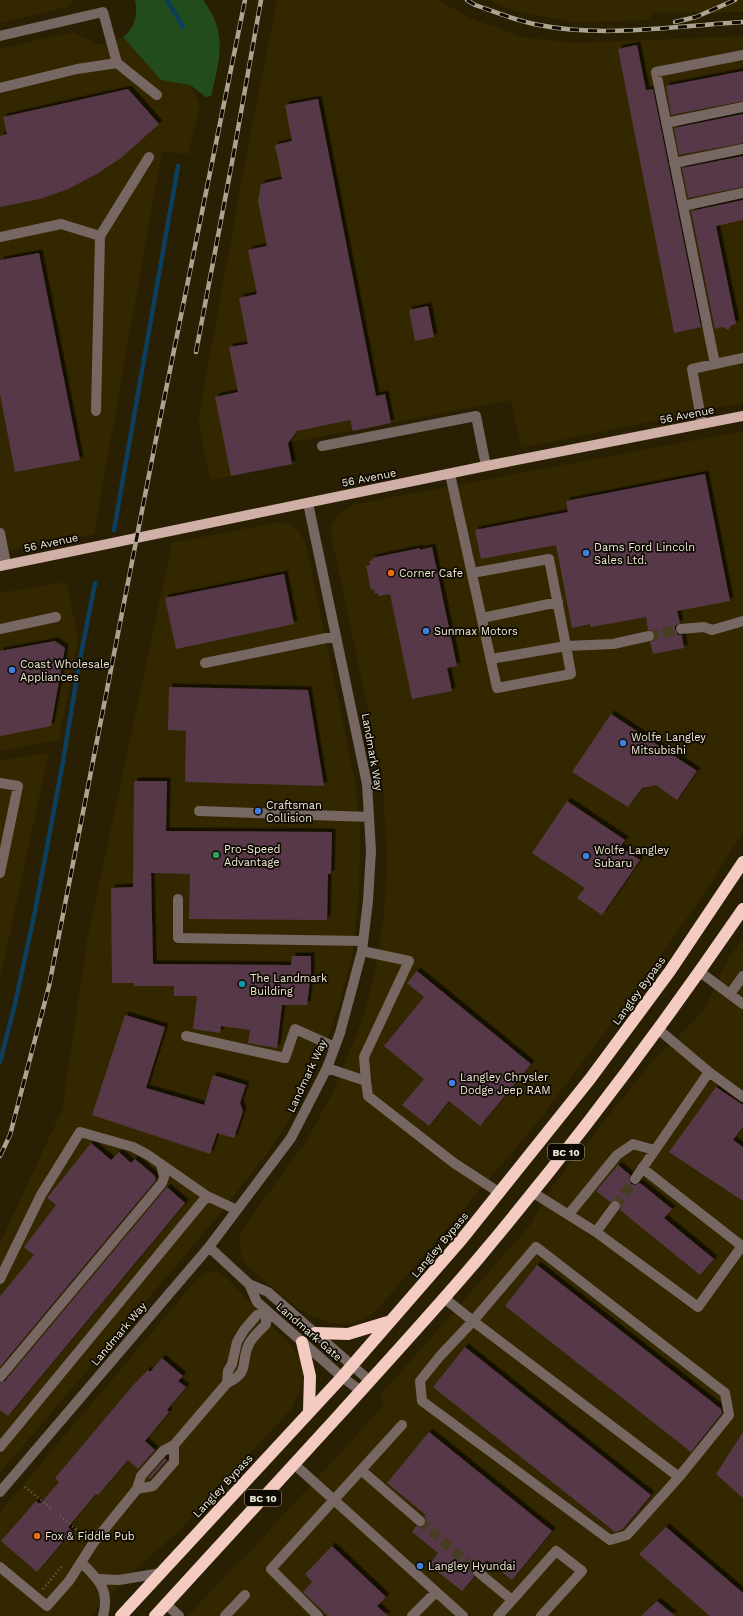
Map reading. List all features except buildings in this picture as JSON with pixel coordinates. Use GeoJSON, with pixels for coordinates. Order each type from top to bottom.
{"type":"FeatureCollection","features":[{"type":"Feature","properties":{"kind":"highway","name":"Langley Bypass"},"geometry":{"type":"LineString","coordinates":[[121,1616],[342,1377],[500,1193],[590,1079],[666,977],[743,862]]}},
{"type":"Feature","properties":{"kind":"highway","name":"BC 10"},"geometry":{"type":"LineString","coordinates":[[155,1616],[444,1298],[575,1140],[700,972],[743,909]]}},
{"type":"Feature","properties":{"kind":"highway"},"geometry":{"type":"LineString","coordinates":[[315,1333],[348,1334],[392,1320]]}},
{"type":"Feature","properties":{"kind":"highway"},"geometry":{"type":"LineString","coordinates":[[302,1342],[310,1376],[309,1411]]}},
{"type":"Feature","properties":{"kind":"main road","name":"56 Avenue"},"geometry":{"type":"LineString","coordinates":[[3,565],[486,466],[743,416]]}},
{"type":"Feature","properties":{"kind":"street"},"geometry":{"type":"LineString","coordinates":[[0,36],[103,12],[117,63],[156,95]]}},
{"type":"Feature","properties":{"kind":"street"},"geometry":{"type":"LineString","coordinates":[[715,364],[656,72],[743,55]]}},
{"type":"Feature","properties":{"kind":"street"},"geometry":{"type":"LineString","coordinates":[[0,88],[76,69],[117,63]]}},
{"type":"Feature","properties":{"kind":"street"},"geometry":{"type":"LineString","coordinates":[[666,123],[743,108]]}},
{"type":"Feature","properties":{"kind":"street"},"geometry":{"type":"LineString","coordinates":[[674,163],[743,149]]}},
{"type":"Feature","properties":{"kind":"street"},"geometry":{"type":"LineString","coordinates":[[96,411],[100,236],[149,157]]}},
{"type":"Feature","properties":{"kind":"street"},"geometry":{"type":"LineString","coordinates":[[683,206],[743,193]]}},
{"type":"Feature","properties":{"kind":"street"},"geometry":{"type":"LineString","coordinates":[[0,237],[61,224],[100,236]]}},
{"type":"Feature","properties":{"kind":"street"},"geometry":{"type":"LineString","coordinates":[[702,424],[692,369],[743,358]]}},
{"type":"Feature","properties":{"kind":"street"},"geometry":{"type":"LineString","coordinates":[[322,446],[476,416],[486,466]]}},
{"type":"Feature","properties":{"kind":"street"},"geometry":{"type":"LineString","coordinates":[[450,474],[497,688],[571,674],[549,559],[472,573]]}},
{"type":"Feature","properties":{"kind":"street","name":"Landmark Way"},"geometry":{"type":"LineString","coordinates":[[0,1492],[209,1247],[291,1138],[327,1068],[340,1033],[363,946],[368,901],[371,851],[369,817],[367,784],[308,503]]}},
{"type":"Feature","properties":{"kind":"street"},"geometry":{"type":"LineString","coordinates":[[0,533],[3,565]]}},
{"type":"Feature","properties":{"kind":"street"},"geometry":{"type":"LineString","coordinates":[[482,618],[558,602]]}},
{"type":"Feature","properties":{"kind":"street"},"geometry":{"type":"LineString","coordinates":[[0,629],[56,617]]}},
{"type":"Feature","properties":{"kind":"street"},"geometry":{"type":"LineString","coordinates":[[681,629],[704,627],[712,630],[743,621]]}},
{"type":"Feature","properties":{"kind":"street"},"geometry":{"type":"LineString","coordinates":[[205,663],[336,636]]}},
{"type":"Feature","properties":{"kind":"street"},"geometry":{"type":"LineString","coordinates":[[491,659],[566,646],[613,644],[649,636]]}},
{"type":"Feature","properties":{"kind":"street"},"geometry":{"type":"LineString","coordinates":[[0,783],[18,786],[0,873]]}},
{"type":"Feature","properties":{"kind":"street"},"geometry":{"type":"LineString","coordinates":[[199,811],[369,817]]}},
{"type":"Feature","properties":{"kind":"street"},"geometry":{"type":"LineString","coordinates":[[178,899],[178,938],[363,946],[409,961],[364,1057],[368,1096],[454,1163],[500,1193]]}},
{"type":"Feature","properties":{"kind":"street"},"geometry":{"type":"LineString","coordinates":[[700,972],[743,1004]]}},
{"type":"Feature","properties":{"kind":"street"},"geometry":{"type":"LineString","coordinates":[[730,994],[743,976]]}},
{"type":"Feature","properties":{"kind":"street"},"geometry":{"type":"LineString","coordinates":[[186,1036],[285,1058],[295,1029],[335,1047]]}},
{"type":"Feature","properties":{"kind":"street"},"geometry":{"type":"LineString","coordinates":[[658,1029],[709,1072],[743,1097]]}},
{"type":"Feature","properties":{"kind":"street"},"geometry":{"type":"LineString","coordinates":[[327,1068],[366,1081]]}},
{"type":"Feature","properties":{"kind":"street"},"geometry":{"type":"LineString","coordinates":[[635,1178],[709,1072]]}},
{"type":"Feature","properties":{"kind":"street"},"geometry":{"type":"LineString","coordinates":[[0,1279],[41,1195],[80,1132],[133,1147],[148,1155],[207,1196],[236,1210]]}},
{"type":"Feature","properties":{"kind":"street"},"geometry":{"type":"LineString","coordinates":[[570,1214],[617,1155],[633,1144],[654,1150]]}},
{"type":"Feature","properties":{"kind":"street"},"geometry":{"type":"LineString","coordinates":[[0,1377],[162,1183],[164,1177],[161,1164]]}},
{"type":"Feature","properties":{"kind":"street"},"geometry":{"type":"LineString","coordinates":[[532,1192],[570,1214],[596,1232],[698,1307],[742,1246],[642,1168]]}},
{"type":"Feature","properties":{"kind":"street"},"geometry":{"type":"LineString","coordinates":[[0,1447],[207,1196]]}},
{"type":"Feature","properties":{"kind":"street"},"geometry":{"type":"LineString","coordinates":[[596,1232],[615,1206]]}},
{"type":"Feature","properties":{"kind":"street","name":"Landmark Gate"},"geometry":{"type":"LineString","coordinates":[[209,1247],[249,1284],[268,1292],[370,1380]]}},
{"type":"Feature","properties":{"kind":"street"},"geometry":{"type":"LineString","coordinates":[[536,1247],[725,1394],[729,1415],[679,1477],[627,1535],[610,1540],[422,1401],[420,1381],[440,1356],[473,1321],[536,1247]]}},
{"type":"Feature","properties":{"kind":"street","name":"Landmark Gate"},"geometry":{"type":"LineString","coordinates":[[249,1284],[257,1302],[342,1377],[361,1391]]}},
{"type":"Feature","properties":{"kind":"street"},"geometry":{"type":"LineString","coordinates":[[444,1298],[679,1477]]}},
{"type":"Feature","properties":{"kind":"street"},"geometry":{"type":"LineString","coordinates":[[0,1566],[47,1606],[82,1563],[94,1542],[137,1489],[141,1476],[163,1451],[174,1446],[227,1383],[237,1378],[242,1372],[249,1343],[266,1324],[266,1310]]}},
{"type":"Feature","properties":{"kind":"street"},"geometry":{"type":"LineString","coordinates":[[318,1616],[271,1569],[402,1425]]}},
{"type":"Feature","properties":{"kind":"street"},"geometry":{"type":"LineString","coordinates":[[137,1489],[153,1486],[174,1462],[174,1446]]}},
{"type":"Feature","properties":{"kind":"street"},"geometry":{"type":"LineString","coordinates":[[294,1464],[463,1616]]}},
{"type":"Feature","properties":{"kind":"street"},"geometry":{"type":"LineString","coordinates":[[361,1470],[420,1521]]}},
{"type":"Feature","properties":{"kind":"street"},"geometry":{"type":"LineString","coordinates":[[498,1616],[556,1551],[582,1571],[541,1616]]}},
{"type":"Feature","properties":{"kind":"street"},"geometry":{"type":"LineString","coordinates":[[82,1563],[99,1579],[105,1594],[103,1616]]}},
{"type":"Feature","properties":{"kind":"street"},"geometry":{"type":"LineString","coordinates":[[478,1572],[512,1600]]}},
{"type":"Feature","properties":{"kind":"street"},"geometry":{"type":"LineString","coordinates":[[99,1579],[119,1580],[161,1573]]}},
{"type":"Feature","properties":{"kind":"street"},"geometry":{"type":"LineString","coordinates":[[412,1616],[436,1592]]}},
{"type":"Feature","properties":{"kind":"street"},"geometry":{"type":"LineString","coordinates":[[225,1616],[245,1595]]}},
{"type":"Feature","properties":{"kind":"street"},"geometry":{"type":"LineString","coordinates":[[166,1604],[179,1616]]}},
{"type":"Feature","properties":{"kind":"path"},"geometry":{"type":"LineString","coordinates":[[25,1487],[53,1510]]}},
{"type":"Feature","properties":{"kind":"path"},"geometry":{"type":"LineString","coordinates":[[60,1516],[84,1536],[84,1541]]}},
{"type":"Feature","properties":{"kind":"path"},"geometry":{"type":"LineString","coordinates":[[41,1591],[65,1563]]}},
{"type":"Feature","properties":{"kind":"shaded area"},"geometry":{"type":"Polygon","coordinates":[[[0,0],[74,0],[67,7],[0,23],[0,0]]]}},
{"type":"Feature","properties":{"kind":"shaded area"},"geometry":{"type":"Polygon","coordinates":[[[277,0],[438,0],[468,17],[522,37],[575,43],[743,36],[743,403],[521,448],[511,400],[288,443],[292,464],[210,480],[198,421],[248,146],[277,0]]]}},
{"type":"Feature","properties":{"kind":"shaded area"},"geometry":{"type":"Polygon","coordinates":[[[489,0],[743,0],[743,12],[654,13],[648,20],[578,23],[513,11],[489,0]]]}},
{"type":"Feature","properties":{"kind":"shaded area"},"geometry":{"type":"Polygon","coordinates":[[[72,32],[98,44],[108,44],[123,37],[161,80],[190,85],[200,106],[188,154],[162,151],[94,534],[0,552],[0,49],[72,32]]]}},
{"type":"Feature","properties":{"kind":"shaded area"},"geometry":{"type":"Polygon","coordinates":[[[743,431],[743,833],[640,986],[532,1129],[383,1303],[373,1313],[352,1324],[330,1323],[309,1315],[298,1309],[245,1264],[242,1258],[239,1243],[240,1235],[246,1224],[307,1140],[334,1090],[364,1015],[376,966],[384,915],[387,861],[383,790],[374,738],[332,540],[331,526],[335,518],[341,512],[356,504],[743,431]]]}},
{"type":"Feature","properties":{"kind":"shaded area"},"geometry":{"type":"Polygon","coordinates":[[[274,523],[292,525],[298,530],[306,544],[355,781],[360,829],[359,896],[352,957],[338,1008],[322,1054],[306,1091],[264,1158],[197,1241],[0,1473],[0,1243],[62,1110],[87,941],[172,543],[274,523]]]}},
{"type":"Feature","properties":{"kind":"shaded area"},"geometry":{"type":"Polygon","coordinates":[[[67,582],[78,640],[59,740],[0,751],[0,593],[67,582]]]}},
{"type":"Feature","properties":{"kind":"shaded area"},"geometry":{"type":"Polygon","coordinates":[[[49,752],[0,980],[0,761],[49,752]]]}},
{"type":"Feature","properties":{"kind":"shaded area"},"geometry":{"type":"Polygon","coordinates":[[[743,938],[743,1616],[188,1616],[239,1561],[242,1560],[384,1405],[380,1397],[384,1391],[531,1224],[554,1184],[653,1061],[694,1021],[706,1006],[728,959],[743,938]]]}},
{"type":"Feature","properties":{"kind":"shaded area"},"geometry":{"type":"Polygon","coordinates":[[[212,1271],[220,1273],[227,1278],[293,1348],[299,1357],[303,1367],[303,1380],[298,1396],[290,1410],[176,1534],[131,1573],[90,1616],[0,1616],[0,1512],[197,1279],[212,1271]]]}},
{"type":"Feature","properties":{"kind":"green space"},"geometry":{"type":"Polygon","coordinates":[[[135,0],[203,0],[211,12],[216,24],[220,46],[217,70],[211,96],[206,97],[190,85],[161,80],[123,37],[133,25],[135,20],[135,0]]]}},
{"type":"Feature","properties":{"kind":"waterway"},"geometry":{"type":"LineString","coordinates":[[167,0],[183,27]]}},
{"type":"Feature","properties":{"kind":"waterway"},"geometry":{"type":"LineString","coordinates":[[114,530],[178,166]]}},
{"type":"Feature","properties":{"kind":"waterway"},"geometry":{"type":"LineString","coordinates":[[0,1062],[15,1004],[35,911],[95,583]]}},
{"type":"Feature","properties":{"kind":"tunnel"},"geometry":{"type":"LineString","coordinates":[[649,636],[681,629]]}},
{"type":"Feature","properties":{"kind":"tunnel"},"geometry":{"type":"LineString","coordinates":[[615,1206],[635,1179]]}},
{"type":"Feature","properties":{"kind":"tunnel"},"geometry":{"type":"LineString","coordinates":[[420,1521],[478,1572]]}},
{"type":"Feature","properties":{"kind":"railway"},"geometry":{"type":"LineString","coordinates":[[0,1156],[10,1135],[49,986],[158,429],[245,0]]}},
{"type":"Feature","properties":{"kind":"railway"},"geometry":{"type":"LineString","coordinates":[[196,352],[261,0]]}},
{"type":"Feature","properties":{"kind":"railway"},"geometry":{"type":"LineString","coordinates":[[467,0],[475,5],[514,19],[563,29],[589,31],[641,30],[743,22]]}},
{"type":"Feature","properties":{"kind":"railway"},"geometry":{"type":"LineString","coordinates":[[675,22],[696,17],[735,0]]}},
{"type":"Feature","properties":{"kind":"place","name":"Dams Ford Lincoln Sales Ltd."},"geometry":{"type":"Point","coordinates":[586,553]}},
{"type":"Feature","properties":{"kind":"place","name":"Corner Cafe"},"geometry":{"type":"Point","coordinates":[391,573]}},
{"type":"Feature","properties":{"kind":"place","name":"Sunmax Motors"},"geometry":{"type":"Point","coordinates":[426,631]}},
{"type":"Feature","properties":{"kind":"place","name":"Coast Wholesale Appliances"},"geometry":{"type":"Point","coordinates":[12,670]}},
{"type":"Feature","properties":{"kind":"place","name":"Wolfe Langley Mitsubishi"},"geometry":{"type":"Point","coordinates":[623,743]}},
{"type":"Feature","properties":{"kind":"place","name":"Craftsman Collision"},"geometry":{"type":"Point","coordinates":[258,811]}},
{"type":"Feature","properties":{"kind":"place","name":"Pro-Speed Advantage"},"geometry":{"type":"Point","coordinates":[216,855]}},
{"type":"Feature","properties":{"kind":"place","name":"Wolfe Langley Subaru"},"geometry":{"type":"Point","coordinates":[586,856]}},
{"type":"Feature","properties":{"kind":"place","name":"The Landmark Building"},"geometry":{"type":"Point","coordinates":[242,984]}},
{"type":"Feature","properties":{"kind":"place","name":"Langley Chrysler Dodge Jeep RAM"},"geometry":{"type":"Point","coordinates":[452,1083]}},
{"type":"Feature","properties":{"kind":"place","name":"Fox & Fiddle Pub"},"geometry":{"type":"Point","coordinates":[37,1536]}},
{"type":"Feature","properties":{"kind":"place","name":"Langley Hyundai"},"geometry":{"type":"Point","coordinates":[420,1566]}}]}
